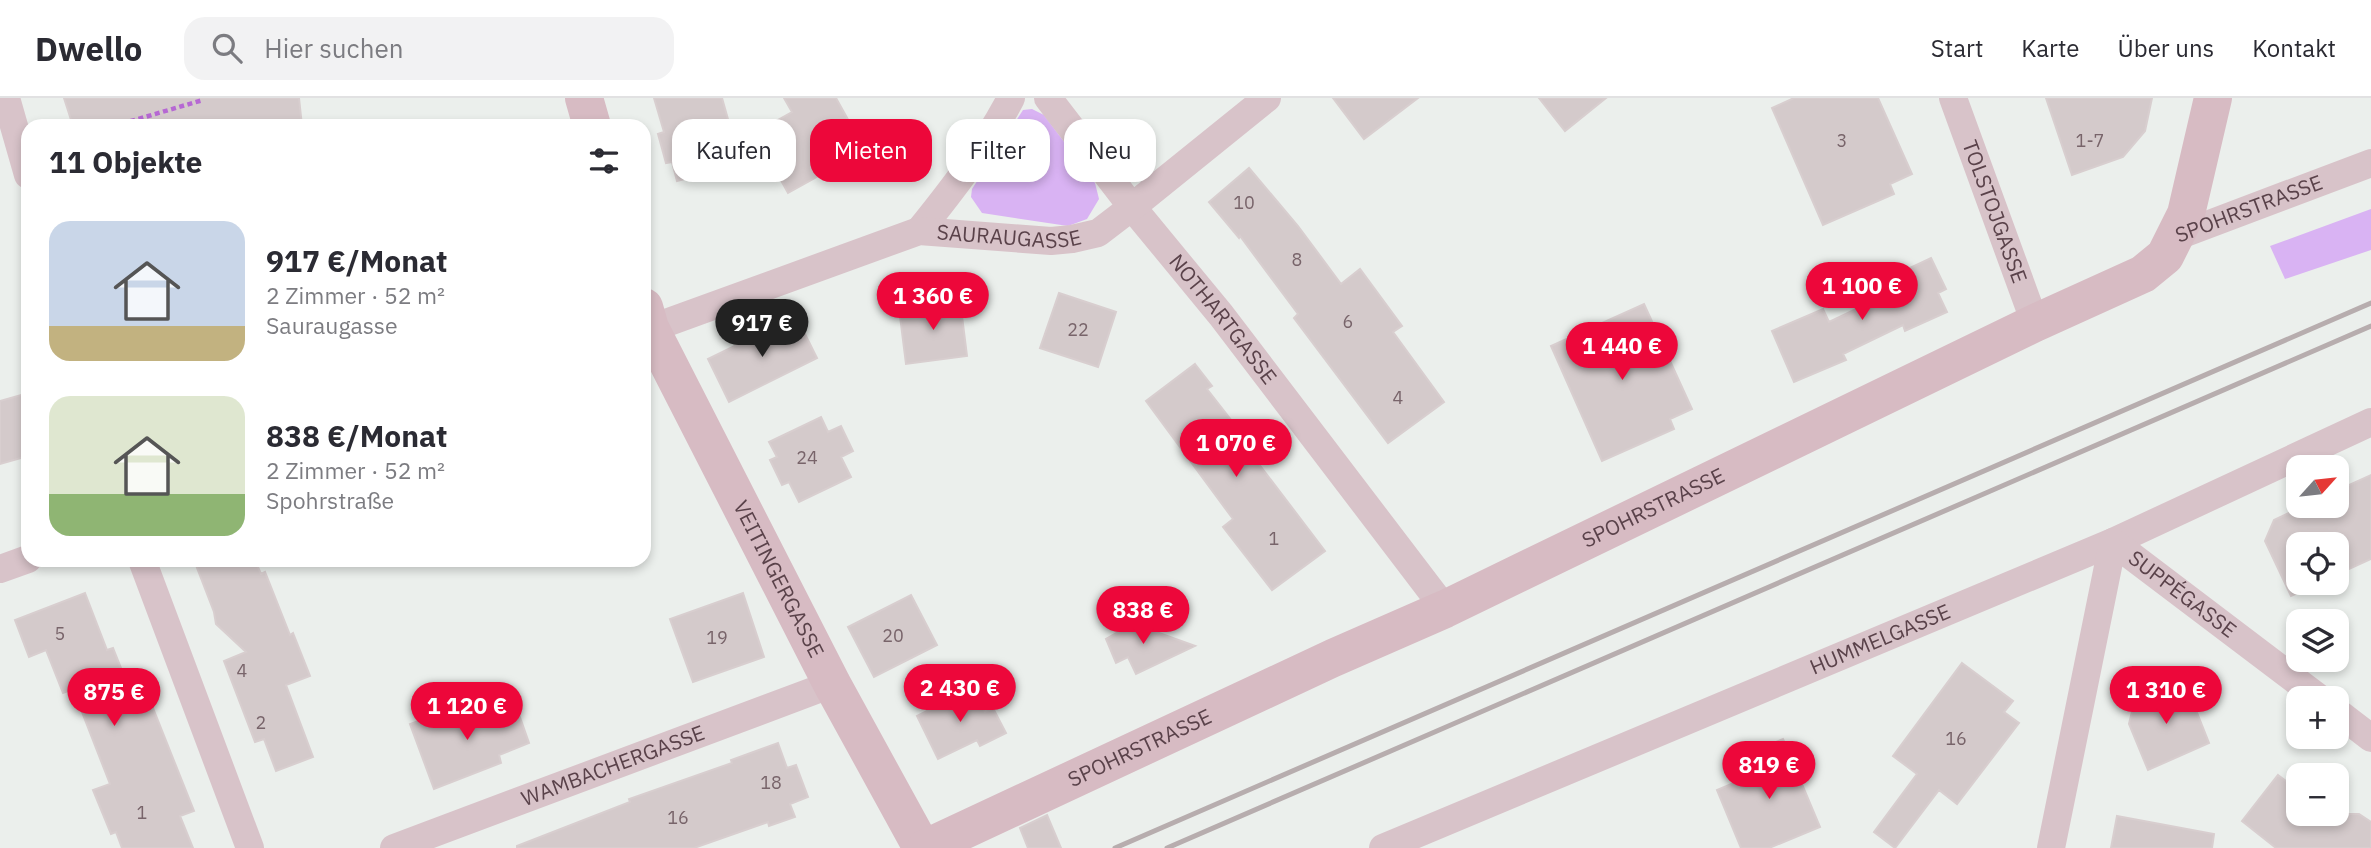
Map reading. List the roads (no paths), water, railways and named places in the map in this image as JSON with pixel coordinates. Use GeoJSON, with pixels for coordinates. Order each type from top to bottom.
{"type":"FeatureCollection","features":[{"type":"Feature","properties":{"kind":"street"},"geometry":{"type":"LineString","coordinates":[[6,98],[21,151]]}},
{"type":"Feature","properties":{"kind":"street"},"geometry":{"type":"LineString","coordinates":[[584,98],[590,119]]}},
{"type":"Feature","properties":{"kind":"street","name":"SAURAUGASSE"},"geometry":{"type":"LineString","coordinates":[[919,231],[956,186],[1011,98]]}},
{"type":"Feature","properties":{"kind":"street","name":"NOTHARTGASSE"},"geometry":{"type":"LineString","coordinates":[[1048,98],[1132,208],[1221,315],[1446,609]]}},
{"type":"Feature","properties":{"kind":"street","name":"SAURAUGASSE"},"geometry":{"type":"LineString","coordinates":[[651,320],[919,231],[1051,241],[1098,233],[1266,98]]}},
{"type":"Feature","properties":{"kind":"street","name":"TOLSTOJGASSE"},"geometry":{"type":"LineString","coordinates":[[1953,98],[2035,323]]}},
{"type":"Feature","properties":{"kind":"street"},"geometry":{"type":"LineString","coordinates":[[2175,237],[2186,214],[2213,98]]}},
{"type":"Feature","properties":{"kind":"street","name":"SPOHRSTRASSE"},"geometry":{"type":"LineString","coordinates":[[924,848],[1333,658],[1446,609],[2035,323],[2143,274],[2165,256],[2175,237],[2371,163]]}},
{"type":"Feature","properties":{"kind":"street","name":"VEITINGERGASSE"},"geometry":{"type":"LineString","coordinates":[[651,332],[832,684],[924,848]]}},
{"type":"Feature","properties":{"kind":"street","name":"HUMMELGASSE"},"geometry":{"type":"LineString","coordinates":[[1383,848],[2113,542],[2371,422]]}},
{"type":"Feature","properties":{"kind":"street"},"geometry":{"type":"LineString","coordinates":[[2051,848],[2113,542]]}},
{"type":"Feature","properties":{"kind":"street","name":"SUPPÉGASSE"},"geometry":{"type":"LineString","coordinates":[[2113,542],[2303,686]]}},
{"type":"Feature","properties":{"kind":"street"},"geometry":{"type":"LineString","coordinates":[[0,569],[21,562]]}},
{"type":"Feature","properties":{"kind":"street"},"geometry":{"type":"LineString","coordinates":[[145,567],[250,848]]}},
{"type":"Feature","properties":{"kind":"street","name":"WAMBACHERGASSE"},"geometry":{"type":"LineString","coordinates":[[394,848],[832,684]]}},
{"type":"Feature","properties":{"kind":"street"},"geometry":{"type":"LineString","coordinates":[[2349,721],[2371,737]]}},
{"type":"Feature","properties":{"kind":"railway"},"geometry":{"type":"LineString","coordinates":[[1115,848],[2371,303]]}},
{"type":"Feature","properties":{"kind":"railway"},"geometry":{"type":"LineString","coordinates":[[1167,848],[2371,326]]}}]}
